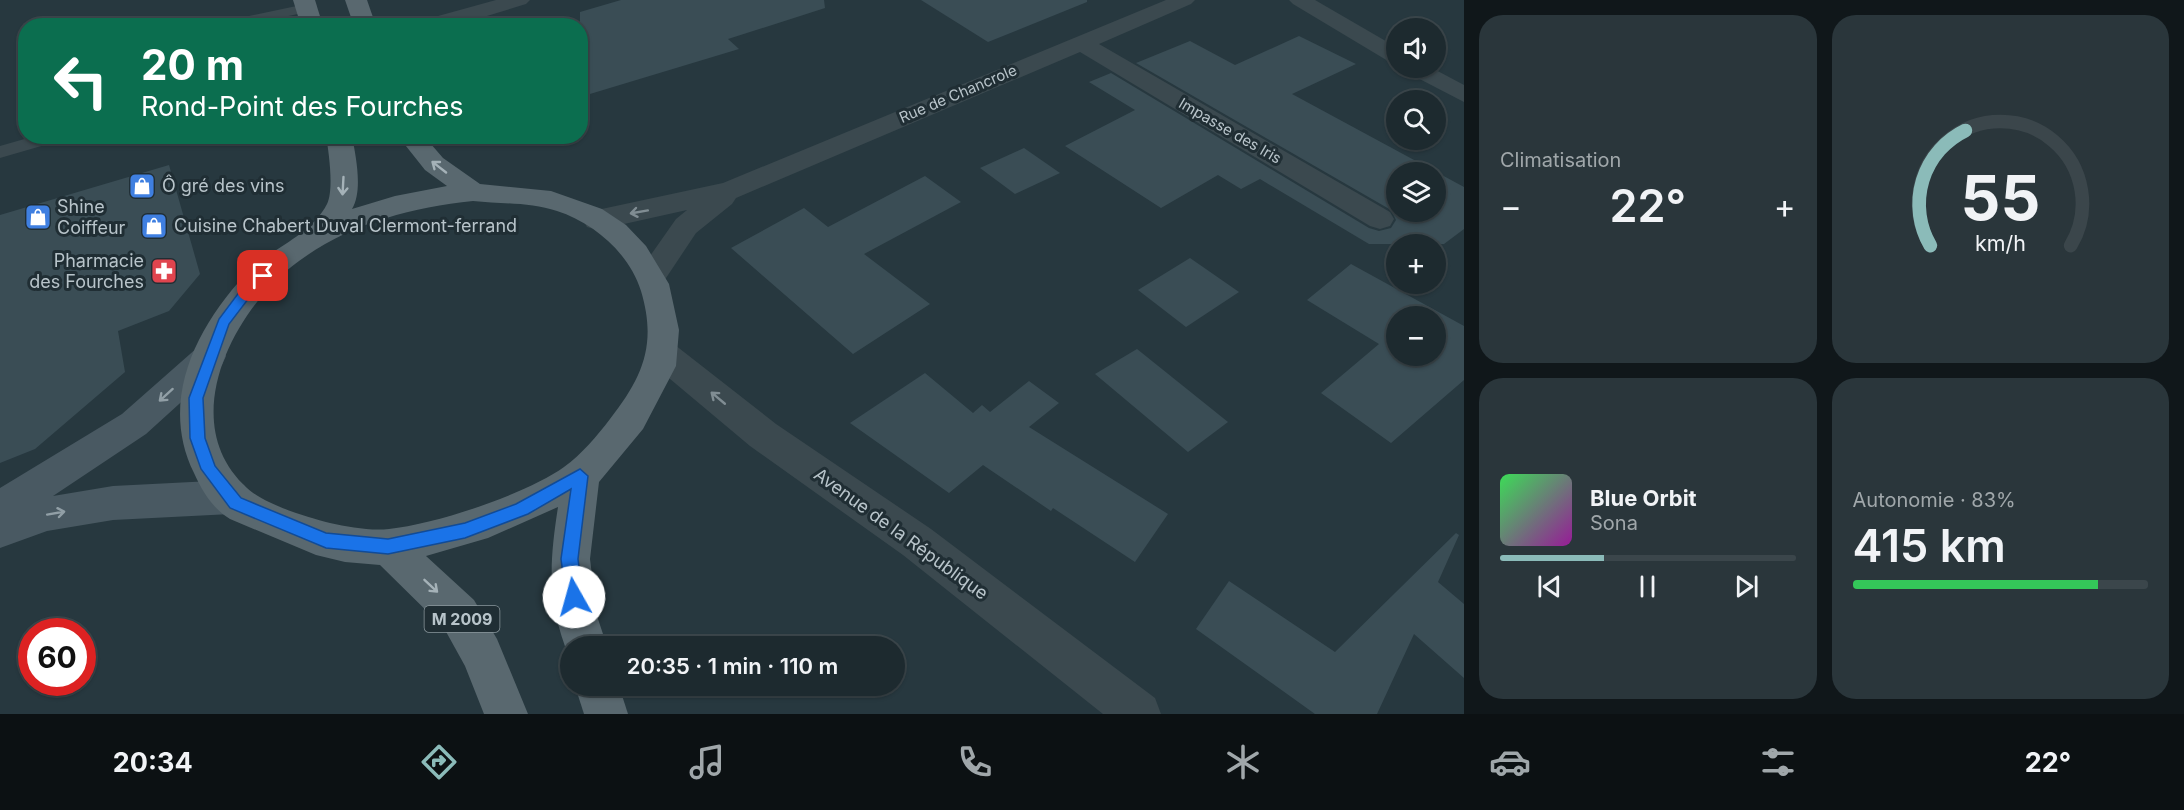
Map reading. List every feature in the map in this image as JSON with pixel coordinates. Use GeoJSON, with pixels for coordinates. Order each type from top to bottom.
{"type":"FeatureCollection","features":[{"type":"Feature","properties":{"kind":"main road"},"geometry":{"type":"LineString","coordinates":[[356,0],[362,18]]}},
{"type":"Feature","properties":{"kind":"main road"},"geometry":{"type":"LineString","coordinates":[[324,231],[342,202],[343,158],[340,144]]}},
{"type":"Feature","properties":{"kind":"main road"},"geometry":{"type":"LineString","coordinates":[[417,144],[434,164],[473,192]]}},
{"type":"Feature","properties":{"kind":"main road"},"geometry":{"type":"LineString","coordinates":[[473,192],[551,200],[597,219],[619,234],[633,248],[651,276],[662,322],[663,354],[653,383],[636,410],[580,476],[522,509],[465,530],[388,547],[326,541],[236,503],[209,469],[197,438],[196,398],[224,323],[250,287],[287,255],[324,231],[391,204],[430,195],[473,192]]}},
{"type":"Feature","properties":{"kind":"main road"},"geometry":{"type":"LineString","coordinates":[[0,507],[39,485],[134,424],[210,356]]}},
{"type":"Feature","properties":{"kind":"main road"},"geometry":{"type":"LineString","coordinates":[[580,476],[570,559],[576,616],[582,636]]}},
{"type":"Feature","properties":{"kind":"main road"},"geometry":{"type":"LineString","coordinates":[[0,530],[47,514],[113,503],[231,497]]}},
{"type":"Feature","properties":{"kind":"main road","name":"M 2009"},"geometry":{"type":"LineString","coordinates":[[388,547],[459,614],[482,654],[506,714]]}},
{"type":"Feature","properties":{"kind":"main road"},"geometry":{"type":"LineString","coordinates":[[600,696],[606,714]]}},
{"type":"Feature","properties":{"kind":"street"},"geometry":{"type":"LineString","coordinates":[[456,18],[519,0]]}},
{"type":"Feature","properties":{"kind":"street","name":"Rue de Chancrole"},"geometry":{"type":"LineString","coordinates":[[597,219],[661,208],[732,190],[1184,0]]}},
{"type":"Feature","properties":{"kind":"street"},"geometry":{"type":"LineString","coordinates":[[1300,0],[1386,50]]}},
{"type":"Feature","properties":{"kind":"street"},"geometry":{"type":"LineString","coordinates":[[1327,0],[1386,33]]}},
{"type":"Feature","properties":{"kind":"street","name":"Impasse des Iris"},"geometry":{"type":"LineString","coordinates":[[1080,42],[1380,219]]}},
{"type":"Feature","properties":{"kind":"street"},"geometry":{"type":"LineString","coordinates":[[1446,67],[1464,77]]}},
{"type":"Feature","properties":{"kind":"street"},"geometry":{"type":"LineString","coordinates":[[1434,78],[1464,95]]}},
{"type":"Feature","properties":{"kind":"street","name":"Rue de Chancrole"},"geometry":{"type":"LineString","coordinates":[[651,276],[686,226],[732,190]]}},
{"type":"Feature","properties":{"kind":"street","name":"Avenue de la République"},"geometry":{"type":"LineString","coordinates":[[663,354],[763,435],[917,542],[1139,714]]}},
{"type":"Feature","properties":{"kind":"lane"},"geometry":{"type":"LineString","coordinates":[[282,18],[305,15]]}},
{"type":"Feature","properties":{"kind":"lane"},"geometry":{"type":"LineString","coordinates":[[0,152],[28,144]]}},
{"type":"Feature","properties":{"kind":"building"},"geometry":{"type":"Polygon","coordinates":[[[621,0],[824,0],[825,8],[728,39],[739,49],[588,95],[588,18],[580,18],[580,12],[621,0]]]}},
{"type":"Feature","properties":{"kind":"building"},"geometry":{"type":"Polygon","coordinates":[[[921,0],[1087,0],[1087,2],[988,42],[921,0]]]}},
{"type":"Feature","properties":{"kind":"building"},"geometry":{"type":"Polygon","coordinates":[[[1299,36],[1356,64],[1292,94],[1386,145],[1386,150],[1396,150],[1418,162],[1386,162],[1386,207],[1136,63],[1190,41],[1235,65],[1299,36]]]}},
{"type":"Feature","properties":{"kind":"building"},"geometry":{"type":"Polygon","coordinates":[[[1111,73],[1369,228],[1379,231],[1391,228],[1395,222],[1446,222],[1446,177],[1464,187],[1464,229],[1446,242],[1446,234],[1386,234],[1386,244],[1369,244],[1260,179],[1241,189],[1218,175],[1161,208],[1065,146],[1135,110],[1089,82],[1111,73]]]}},
{"type":"Feature","properties":{"kind":"building"},"geometry":{"type":"Polygon","coordinates":[[[1024,148],[1060,173],[1015,194],[980,168],[1024,148]]]}},
{"type":"Feature","properties":{"kind":"building"},"geometry":{"type":"Polygon","coordinates":[[[169,165],[200,274],[169,311],[118,331],[125,372],[35,449],[0,463],[0,215],[169,165]]]}},
{"type":"Feature","properties":{"kind":"building"},"geometry":{"type":"Polygon","coordinates":[[[925,176],[961,202],[864,254],[930,304],[853,354],[731,248],[804,208],[828,227],[925,176]]]}},
{"type":"Feature","properties":{"kind":"building"},"geometry":{"type":"Polygon","coordinates":[[[1190,258],[1239,292],[1186,327],[1138,290],[1190,258]]]}},
{"type":"Feature","properties":{"kind":"building"},"geometry":{"type":"Polygon","coordinates":[[[1351,264],[1386,283],[1386,294],[1406,294],[1428,306],[1386,306],[1386,366],[1446,366],[1446,316],[1464,326],[1464,380],[1391,443],[1321,393],[1379,344],[1307,300],[1351,264]]]}},
{"type":"Feature","properties":{"kind":"building"},"geometry":{"type":"Polygon","coordinates":[[[1137,349],[1228,422],[1188,452],[1095,374],[1137,349]]]}},
{"type":"Feature","properties":{"kind":"building"},"geometry":{"type":"Polygon","coordinates":[[[925,373],[973,413],[982,405],[990,412],[1029,381],[1059,403],[1029,427],[1168,514],[1135,562],[1053,508],[1051,511],[983,465],[949,493],[850,423],[925,373]]]}},
{"type":"Feature","properties":{"kind":"building"},"geometry":{"type":"Polygon","coordinates":[[[1456,533],[1459,535],[1438,582],[1464,604],[1464,678],[1414,634],[1377,714],[1315,714],[1196,629],[1229,581],[1335,652],[1456,533]]]}},
{"type":"Feature","properties":{"kind":"place","name":"Ô gré des vins"},"geometry":{"type":"Point","coordinates":[142,186]}},
{"type":"Feature","properties":{"kind":"place","name":"Shine Coiffeur"},"geometry":{"type":"Point","coordinates":[38,217]}},
{"type":"Feature","properties":{"kind":"place","name":"Cuisine Chabert Duval Clermont-ferrand"},"geometry":{"type":"Point","coordinates":[154,226]}},
{"type":"Feature","properties":{"kind":"place","name":"Pharmacie des Fourches"},"geometry":{"type":"Point","coordinates":[164,271]}},
{"type":"Feature","properties":{"kind":"route"},"geometry":{"type":"LineString","coordinates":[[263,276],[250,287],[224,323],[196,398],[197,438],[209,469],[236,503],[277,523],[326,541],[388,547],[465,530],[522,509],[580,476],[570,559],[574,597]]}}]}
